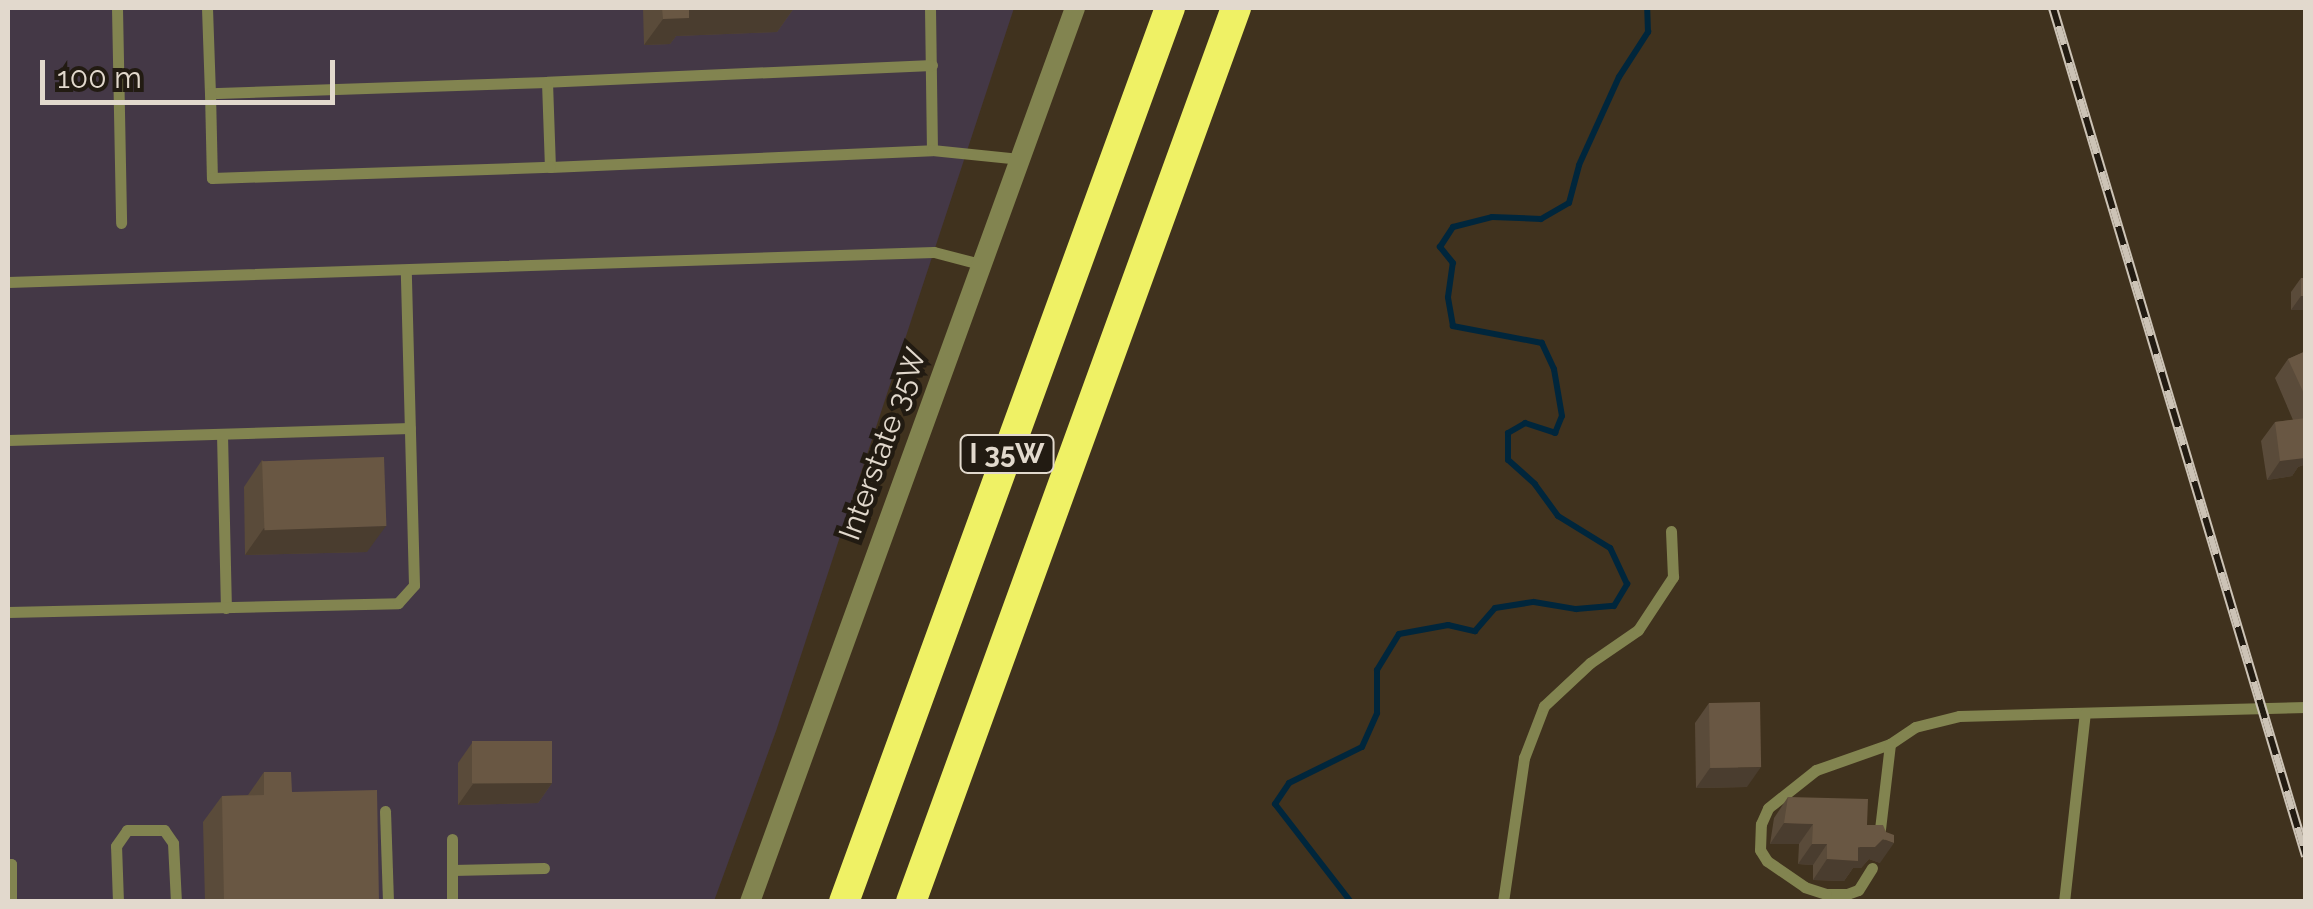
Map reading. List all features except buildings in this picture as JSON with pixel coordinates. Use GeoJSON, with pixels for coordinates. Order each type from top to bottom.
{"type":"FeatureCollection","features":[{"type":"Feature","properties":{"kind":"highway","name":"I 35W"},"geometry":{"type":"LineString","coordinates":[[844,902],[1170,8]]}},
{"type":"Feature","properties":{"kind":"highway","name":"I 35W"},"geometry":{"type":"LineString","coordinates":[[911,902],[1236,8]]}},
{"type":"Feature","properties":{"kind":"street","name":"Interstate 35W"},"geometry":{"type":"LineString","coordinates":[[750,902],[1075,8]]}},
{"type":"Feature","properties":{"kind":"lane"},"geometry":{"type":"LineString","coordinates":[[117,8],[121,223]]}},
{"type":"Feature","properties":{"kind":"lane"},"geometry":{"type":"LineString","coordinates":[[207,8],[212,178],[932,150],[1019,159]]}},
{"type":"Feature","properties":{"kind":"lane"},"geometry":{"type":"LineString","coordinates":[[930,8],[932,150]]}},
{"type":"Feature","properties":{"kind":"lane"},"geometry":{"type":"LineString","coordinates":[[210,93],[932,65]]}},
{"type":"Feature","properties":{"kind":"lane"},"geometry":{"type":"LineString","coordinates":[[546,82],[550,167]]}},
{"type":"Feature","properties":{"kind":"lane"},"geometry":{"type":"LineString","coordinates":[[8,282],[934,252],[980,264]]}},
{"type":"Feature","properties":{"kind":"lane"},"geometry":{"type":"LineString","coordinates":[[8,612],[398,603],[414,585],[406,270]]}},
{"type":"Feature","properties":{"kind":"lane"},"geometry":{"type":"LineString","coordinates":[[8,440],[410,428]]}},
{"type":"Feature","properties":{"kind":"lane"},"geometry":{"type":"LineString","coordinates":[[222,434],[226,608]]}},
{"type":"Feature","properties":{"kind":"lane"},"geometry":{"type":"LineString","coordinates":[[1503,902],[1524,758],[1544,706],[1590,663],[1638,630],[1673,577],[1671,531]]}},
{"type":"Feature","properties":{"kind":"lane"},"geometry":{"type":"LineString","coordinates":[[1872,868],[1858,890],[1846,894],[1805,887],[1766,861],[1760,850],[1761,824],[1768,808],[1816,770],[1890,744],[1916,726],[1959,716],[2306,707]]}},
{"type":"Feature","properties":{"kind":"lane"},"geometry":{"type":"LineString","coordinates":[[2064,902],[2086,713]]}},
{"type":"Feature","properties":{"kind":"lane"},"geometry":{"type":"LineString","coordinates":[[1878,846],[1890,744]]}},
{"type":"Feature","properties":{"kind":"lane"},"geometry":{"type":"LineString","coordinates":[[384,810],[388,902]]}},
{"type":"Feature","properties":{"kind":"lane"},"geometry":{"type":"LineString","coordinates":[[118,902],[116,846],[127,830],[164,830],[174,843],[176,902]]}},
{"type":"Feature","properties":{"kind":"lane"},"geometry":{"type":"LineString","coordinates":[[452,838],[452,902]]}},
{"type":"Feature","properties":{"kind":"lane"},"geometry":{"type":"LineString","coordinates":[[8,864],[12,902]]}},
{"type":"Feature","properties":{"kind":"lane"},"geometry":{"type":"LineString","coordinates":[[452,870],[544,868]]}},
{"type":"Feature","properties":{"kind":"shaded area"},"geometry":{"type":"Polygon","coordinates":[[[8,8],[1014,8],[776,731],[714,901],[8,901],[8,8]]]}},
{"type":"Feature","properties":{"kind":"waterway"},"geometry":{"type":"LineString","coordinates":[[1351,902],[1275,804],[1289,783],[1362,747],[1377,713],[1377,670],[1399,634],[1448,625],[1475,631],[1495,608],[1534,602],[1576,609],[1614,606],[1627,584],[1610,548],[1558,516],[1535,484],[1508,460],[1508,433],[1525,423],[1555,433],[1562,416],[1554,369],[1542,343],[1453,326],[1448,297],[1453,263],[1440,247],[1453,227],[1492,217],[1541,219],[1569,203],[1579,165],[1619,77],[1648,32],[1647,8]]}},
{"type":"Feature","properties":{"kind":"railway"},"geometry":{"type":"LineString","coordinates":[[2053,8],[2306,856]]}}]}
